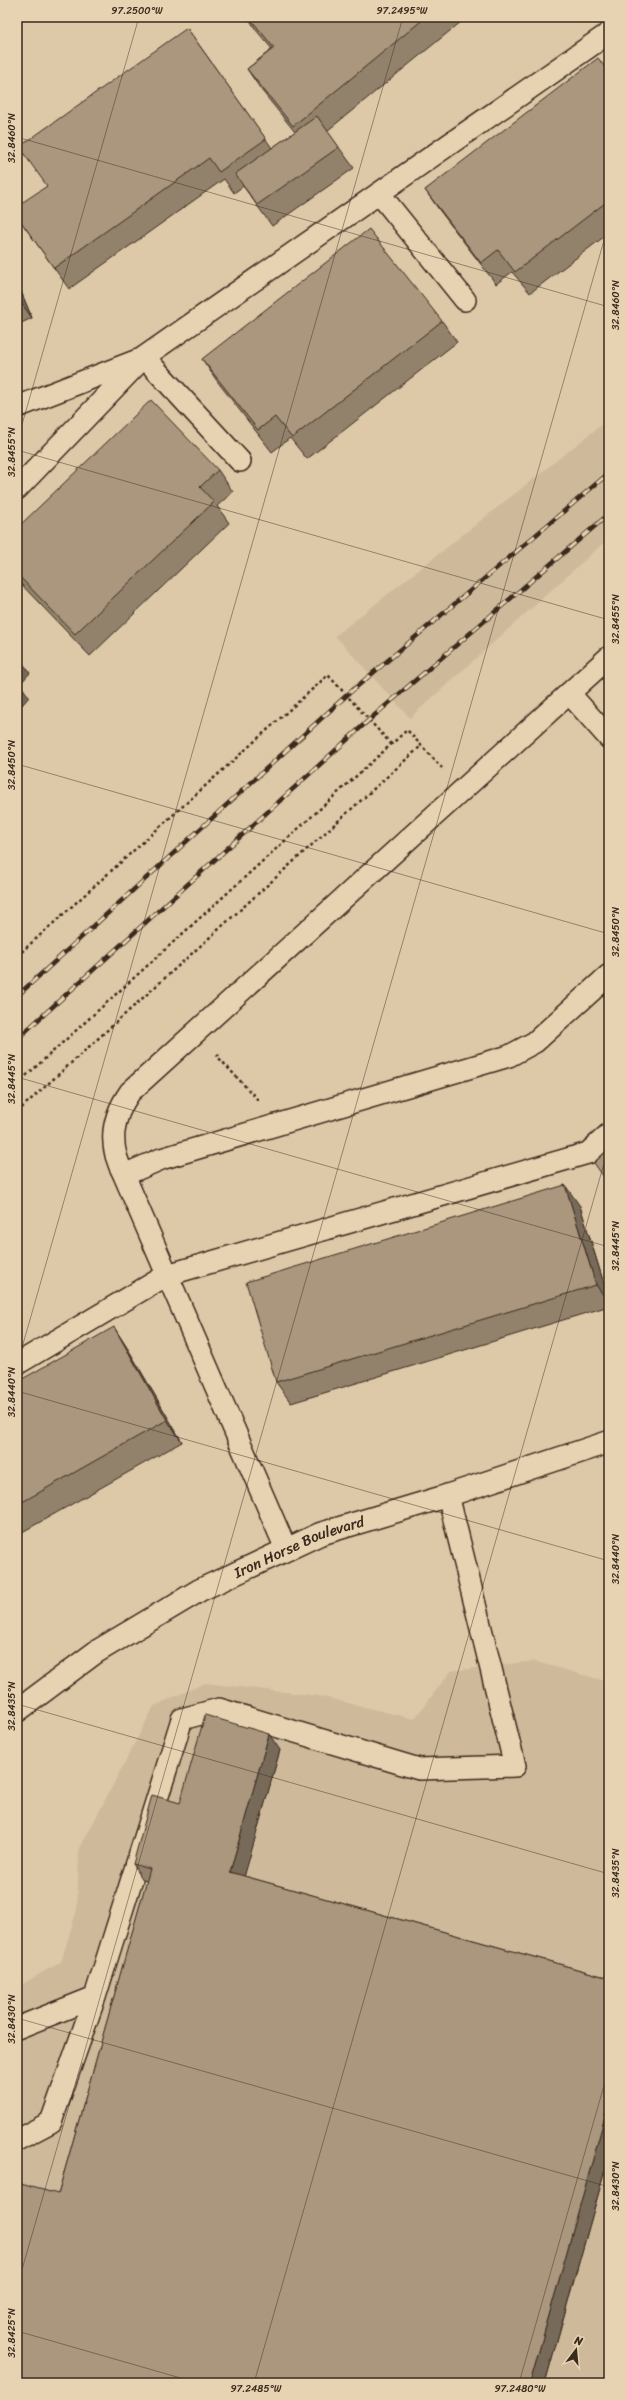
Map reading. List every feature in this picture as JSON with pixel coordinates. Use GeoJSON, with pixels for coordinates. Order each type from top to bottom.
{"type":"FeatureCollection","features":[{"type":"Feature","properties":{"kind":"street","name":"Iron Horse Boulevard"},"geometry":{"type":"LineString","coordinates":[[17,1711],[96,1652],[200,1590],[320,1534],[448,1495],[609,1442]]}},
{"type":"Feature","properties":{"kind":"lane"},"geometry":{"type":"LineString","coordinates":[[17,489],[144,357],[609,33]]}},
{"type":"Feature","properties":{"kind":"lane"},"geometry":{"type":"LineString","coordinates":[[379,193],[465,300]]}},
{"type":"Feature","properties":{"kind":"lane"},"geometry":{"type":"LineString","coordinates":[[17,408],[144,357]]}},
{"type":"Feature","properties":{"kind":"lane"},"geometry":{"type":"LineString","coordinates":[[144,357],[240,461]]}},
{"type":"Feature","properties":{"kind":"lane"},"geometry":{"type":"LineString","coordinates":[[286,1550],[116,1158],[113,1138],[114,1125],[119,1107],[130,1092],[609,657]]}},
{"type":"Feature","properties":{"kind":"lane"},"geometry":{"type":"LineString","coordinates":[[569,694],[609,738]]}},
{"type":"Feature","properties":{"kind":"lane"},"geometry":{"type":"LineString","coordinates":[[124,1175],[161,1159],[509,1056],[535,1042],[609,975]]}},
{"type":"Feature","properties":{"kind":"lane"},"geometry":{"type":"LineString","coordinates":[[17,1364],[167,1275],[588,1153],[609,1134]]}},
{"type":"Feature","properties":{"kind":"lane"},"geometry":{"type":"LineString","coordinates":[[17,2140],[51,2122],[95,1998],[182,1719],[219,1709],[418,1769],[515,1766],[448,1495]]}},
{"type":"Feature","properties":{"kind":"lane"},"geometry":{"type":"LineString","coordinates":[[17,2028],[95,1998]]}},
{"type":"Feature","properties":{"kind":"path"},"geometry":{"type":"LineString","coordinates":[[17,956],[328,675],[392,745]]}},
{"type":"Feature","properties":{"kind":"path"},"geometry":{"type":"LineString","coordinates":[[17,1084],[407,730],[462,791]]}},
{"type":"Feature","properties":{"kind":"path"},"geometry":{"type":"LineString","coordinates":[[17,1112],[421,746]]}},
{"type":"Feature","properties":{"kind":"path"},"geometry":{"type":"LineString","coordinates":[[222,1051],[217,1056],[280,1124]]}},
{"type":"Feature","properties":{"kind":"shaded area"},"geometry":{"type":"Polygon","coordinates":[[[609,419],[609,538],[410,718],[335,636],[609,419]]]}},
{"type":"Feature","properties":{"kind":"shaded area"},"geometry":{"type":"Polygon","coordinates":[[[533,1661],[609,1682],[609,2383],[17,2383],[17,1987],[61,1962],[77,1909],[79,1850],[154,1706],[205,1683],[319,1696],[414,1719],[451,1671],[533,1661]]]}},
{"type":"Feature","properties":{"kind":"building"},"geometry":{"type":"Polygon","coordinates":[[[249,17],[426,17],[293,126],[247,69],[274,48],[249,17]]]}},
{"type":"Feature","properties":{"kind":"building"},"geometry":{"type":"Polygon","coordinates":[[[187,28],[266,139],[219,172],[209,158],[54,268],[17,216],[17,206],[47,186],[19,147],[187,28]]]}},
{"type":"Feature","properties":{"kind":"building"},"geometry":{"type":"Polygon","coordinates":[[[598,58],[609,73],[609,200],[515,272],[498,250],[481,263],[425,190],[598,58]]]}},
{"type":"Feature","properties":{"kind":"building"},"geometry":{"type":"Polygon","coordinates":[[[317,116],[339,147],[257,205],[235,174],[317,116]]]}},
{"type":"Feature","properties":{"kind":"building"},"geometry":{"type":"Polygon","coordinates":[[[369,229],[442,321],[292,438],[275,417],[258,430],[202,359],[369,229]]]}},
{"type":"Feature","properties":{"kind":"building"},"geometry":{"type":"Polygon","coordinates":[[[151,400],[218,470],[200,487],[214,502],[75,634],[17,574],[17,528],[151,400]]]}},
{"type":"Feature","properties":{"kind":"building"},"geometry":{"type":"Polygon","coordinates":[[[609,1149],[609,1184],[594,1163],[609,1149]]]}},
{"type":"Feature","properties":{"kind":"building"},"geometry":{"type":"Polygon","coordinates":[[[565,1185],[596,1285],[276,1382],[246,1282],[565,1185]]]}},
{"type":"Feature","properties":{"kind":"building"},"geometry":{"type":"Polygon","coordinates":[[[114,1327],[167,1420],[17,1505],[17,1382],[114,1327]]]}},
{"type":"Feature","properties":{"kind":"building"},"geometry":{"type":"Polygon","coordinates":[[[205,1715],[269,1734],[230,1872],[609,1978],[609,2102],[530,2383],[17,2383],[17,2183],[58,2194],[150,1869],[133,1864],[152,1795],[180,1803],[205,1715]]]}},
{"type":"Feature","properties":{"kind":"railway"},"geometry":{"type":"LineString","coordinates":[[17,996],[347,695],[609,473]]}},
{"type":"Feature","properties":{"kind":"railway"},"geometry":{"type":"LineString","coordinates":[[17,1039],[369,720],[609,514]]}}]}
